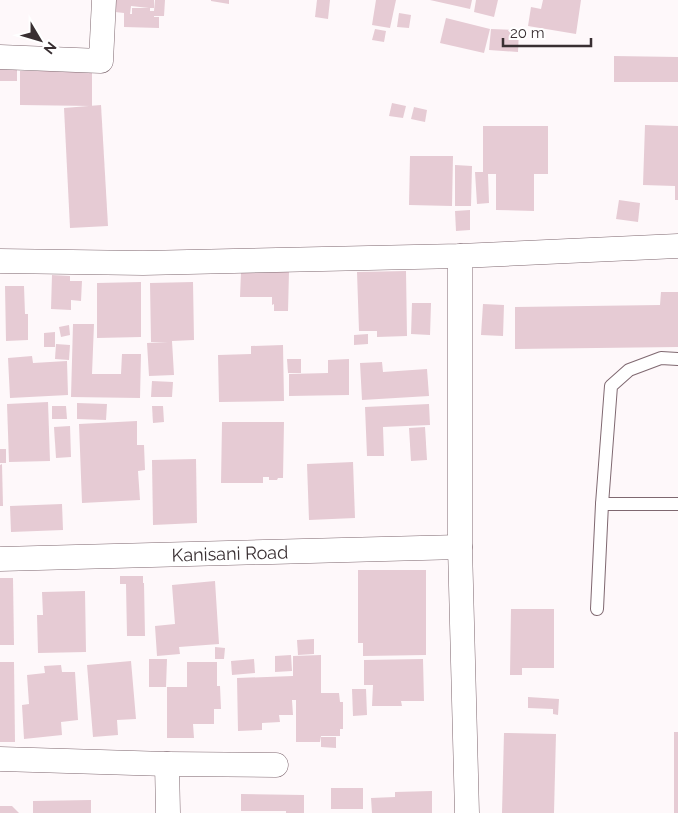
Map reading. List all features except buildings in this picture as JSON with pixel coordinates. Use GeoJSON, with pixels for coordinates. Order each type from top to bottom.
{"type":"FeatureCollection","features":[{"type":"Feature","properties":{"kind":"street"},"geometry":{"type":"LineString","coordinates":[[0,57],[101,61],[104,0]]}},
{"type":"Feature","properties":{"kind":"street"},"geometry":{"type":"LineString","coordinates":[[0,261],[143,263],[460,256],[678,246]]}},
{"type":"Feature","properties":{"kind":"street"},"geometry":{"type":"LineString","coordinates":[[460,256],[460,547],[467,813]]}},
{"type":"Feature","properties":{"kind":"street","name":"Kanisani Road"},"geometry":{"type":"LineString","coordinates":[[0,559],[460,547]]}},
{"type":"Feature","properties":{"kind":"street"},"geometry":{"type":"LineString","coordinates":[[0,759],[276,765]]}},
{"type":"Feature","properties":{"kind":"street"},"geometry":{"type":"LineString","coordinates":[[167,764],[168,813]]}},
{"type":"Feature","properties":{"kind":"lane"},"geometry":{"type":"LineString","coordinates":[[597,609],[602,504],[611,386],[629,370],[661,358],[678,359]]}},
{"type":"Feature","properties":{"kind":"lane"},"geometry":{"type":"LineString","coordinates":[[602,504],[678,504]]}}]}
